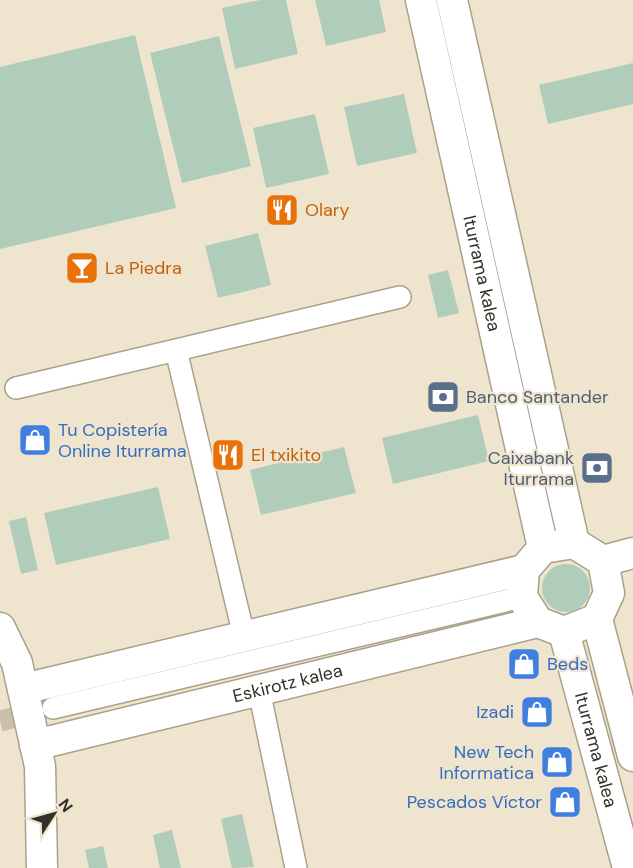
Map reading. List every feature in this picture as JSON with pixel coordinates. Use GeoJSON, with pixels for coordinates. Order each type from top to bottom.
{"type":"FeatureCollection","features":[{"type":"Feature","properties":{"kind":"street","name":"Iturrama kalea"},"geometry":{"type":"LineString","coordinates":[[421,0],[538,594],[628,868]]}},
{"type":"Feature","properties":{"kind":"street","name":"Iturrama kalea"},"geometry":{"type":"LineString","coordinates":[[452,0],[574,543]]}},
{"type":"Feature","properties":{"kind":"street"},"geometry":{"type":"LineString","coordinates":[[16,388],[400,297]]}},
{"type":"Feature","properties":{"kind":"street"},"geometry":{"type":"LineString","coordinates":[[176,350],[243,636]]}},
{"type":"Feature","properties":{"kind":"street"},"geometry":{"type":"LineString","coordinates":[[538,594],[574,543],[603,561],[633,553]]}},
{"type":"Feature","properties":{"kind":"street","name":"Iturrama kalea"},"geometry":{"type":"LineString","coordinates":[[603,561],[613,600],[633,756]]}},
{"type":"Feature","properties":{"kind":"street"},"geometry":{"type":"LineString","coordinates":[[23,690],[243,636],[538,594],[613,600]]}},
{"type":"Feature","properties":{"kind":"street","name":"Eskirotz kalea"},"geometry":{"type":"LineString","coordinates":[[35,745],[259,690],[538,594]]}},
{"type":"Feature","properties":{"kind":"street","name":"Eskirotz kalea"},"geometry":{"type":"LineString","coordinates":[[53,708],[538,594]]}},
{"type":"Feature","properties":{"kind":"street"},"geometry":{"type":"LineString","coordinates":[[0,628],[17,663],[40,766],[42,868]]}},
{"type":"Feature","properties":{"kind":"street"},"geometry":{"type":"LineString","coordinates":[[259,690],[296,868]]}},
{"type":"Feature","properties":{"kind":"green space"},"geometry":{"type":"Polygon","coordinates":[[[260,0],[286,0],[298,54],[235,69],[222,8],[260,0]]]}},
{"type":"Feature","properties":{"kind":"green space"},"geometry":{"type":"Polygon","coordinates":[[[315,0],[379,0],[386,32],[326,46],[315,0]]]}},
{"type":"Feature","properties":{"kind":"green space"},"geometry":{"type":"Polygon","coordinates":[[[135,35],[176,208],[0,249],[0,67],[135,35]]]}},
{"type":"Feature","properties":{"kind":"green space"},"geometry":{"type":"Polygon","coordinates":[[[219,36],[251,166],[182,183],[150,53],[219,36]]]}},
{"type":"Feature","properties":{"kind":"green space"},"geometry":{"type":"Polygon","coordinates":[[[633,63],[633,104],[548,124],[539,85],[633,63]]]}},
{"type":"Feature","properties":{"kind":"green space"},"geometry":{"type":"Polygon","coordinates":[[[404,94],[417,153],[357,166],[344,107],[404,94]]]}},
{"type":"Feature","properties":{"kind":"green space"},"geometry":{"type":"Polygon","coordinates":[[[315,114],[329,174],[266,188],[253,128],[315,114]]]}},
{"type":"Feature","properties":{"kind":"green space"},"geometry":{"type":"Polygon","coordinates":[[[258,233],[271,285],[218,298],[205,246],[258,233]]]}},
{"type":"Feature","properties":{"kind":"green space"},"geometry":{"type":"Polygon","coordinates":[[[448,270],[459,313],[438,318],[428,275],[448,270]]]}},
{"type":"Feature","properties":{"kind":"green space"},"geometry":{"type":"Polygon","coordinates":[[[478,415],[489,461],[393,484],[382,438],[478,415]]]}},
{"type":"Feature","properties":{"kind":"green space"},"geometry":{"type":"Polygon","coordinates":[[[344,447],[356,493],[261,515],[250,470],[344,447]]]}},
{"type":"Feature","properties":{"kind":"green space"},"geometry":{"type":"Polygon","coordinates":[[[158,487],[170,539],[56,565],[44,513],[158,487]]]}},
{"type":"Feature","properties":{"kind":"green space"},"geometry":{"type":"Polygon","coordinates":[[[26,517],[38,570],[21,574],[9,521],[26,517]]]}},
{"type":"Feature","properties":{"kind":"green space"},"geometry":{"type":"Polygon","coordinates":[[[566,564],[583,571],[590,588],[583,605],[566,612],[549,605],[542,588],[549,571],[566,564]]]}},
{"type":"Feature","properties":{"kind":"green space"},"geometry":{"type":"Polygon","coordinates":[[[242,814],[254,867],[232,868],[221,819],[242,814]]]}},
{"type":"Feature","properties":{"kind":"green space"},"geometry":{"type":"Polygon","coordinates":[[[172,830],[181,868],[160,868],[153,835],[172,830]]]}},
{"type":"Feature","properties":{"kind":"green space"},"geometry":{"type":"Polygon","coordinates":[[[103,846],[108,868],[89,868],[85,850],[103,846]]]}},
{"type":"Feature","properties":{"kind":"tunnel"},"geometry":{"type":"LineString","coordinates":[[0,721],[40,711]]}},
{"type":"Feature","properties":{"kind":"place","name":"Olary"},"geometry":{"type":"Point","coordinates":[282,210]}},
{"type":"Feature","properties":{"kind":"place","name":"La Piedra"},"geometry":{"type":"Point","coordinates":[82,268]}},
{"type":"Feature","properties":{"kind":"place","name":"Banco Santander"},"geometry":{"type":"Point","coordinates":[443,397]}},
{"type":"Feature","properties":{"kind":"place","name":"Tu Copistería Online Iturrama"},"geometry":{"type":"Point","coordinates":[35,440]}},
{"type":"Feature","properties":{"kind":"place","name":"El txikito"},"geometry":{"type":"Point","coordinates":[228,455]}},
{"type":"Feature","properties":{"kind":"place","name":"Caixabank Iturrama"},"geometry":{"type":"Point","coordinates":[597,468]}},
{"type":"Feature","properties":{"kind":"place","name":"Beds"},"geometry":{"type":"Point","coordinates":[524,664]}},
{"type":"Feature","properties":{"kind":"place","name":"Izadi"},"geometry":{"type":"Point","coordinates":[537,712]}},
{"type":"Feature","properties":{"kind":"place","name":"New Tech Informatica"},"geometry":{"type":"Point","coordinates":[557,762]}},
{"type":"Feature","properties":{"kind":"place","name":"Pescados Víctor"},"geometry":{"type":"Point","coordinates":[565,802]}}]}
